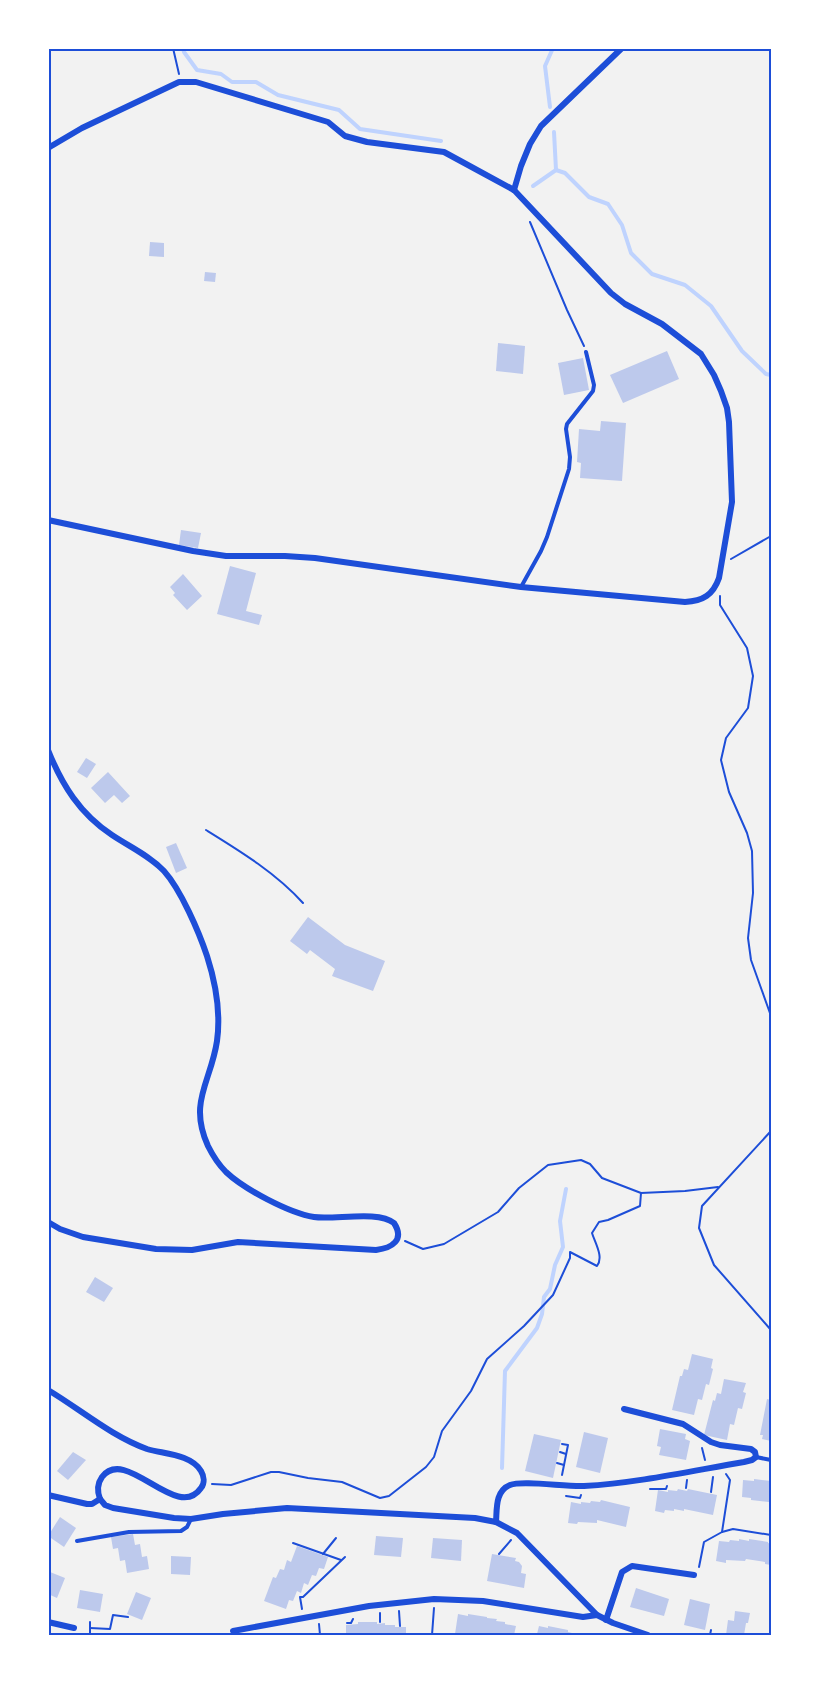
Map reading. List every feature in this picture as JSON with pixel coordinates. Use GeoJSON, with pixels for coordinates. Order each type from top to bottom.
{"type":"FeatureCollection","features":[{"type":"Feature","properties":{"kind":"street"},"geometry":{"type":"LineString","coordinates":[[514,190],[530,144],[542,126],[622,48]]}},
{"type":"Feature","properties":{"kind":"street"},"geometry":{"type":"LineString","coordinates":[[48,148],[82,128],[179,82],[196,82],[328,122],[345,136],[367,142],[444,152],[514,190],[611,293],[625,304],[680,336],[701,354],[722,391],[729,422],[732,502],[719,578],[712,592],[702,600],[685,602],[521,587],[315,558],[226,556],[48,520]]}},
{"type":"Feature","properties":{"kind":"street"},"geometry":{"type":"LineString","coordinates":[[48,750],[62,782],[84,812],[165,872],[183,902],[200,938],[210,969],[218,1008],[215,1053],[204,1085],[200,1106],[203,1133],[214,1159],[243,1186],[288,1208],[315,1217],[383,1217],[394,1223],[398,1230],[398,1238],[391,1246],[376,1250],[237,1242],[192,1250],[170,1250],[141,1248],[97,1240],[69,1233],[48,1222]]}},
{"type":"Feature","properties":{"kind":"street"},"geometry":{"type":"LineString","coordinates":[[48,1390],[126,1439],[148,1449],[190,1460],[201,1471],[203,1483],[196,1494],[181,1497],[135,1474],[114,1469],[106,1473],[99,1482],[100,1499],[105,1505],[165,1517],[191,1519],[287,1508],[475,1518],[495,1522],[517,1533],[597,1615],[648,1635]]}},
{"type":"Feature","properties":{"kind":"street"},"geometry":{"type":"LineString","coordinates":[[495,1522],[498,1498],[510,1485],[584,1486],[617,1483],[744,1462],[756,1457],[755,1452],[751,1449],[720,1445],[683,1424],[624,1409]]}},
{"type":"Feature","properties":{"kind":"street"},"geometry":{"type":"LineString","coordinates":[[48,1495],[87,1504],[100,1499]]}},
{"type":"Feature","properties":{"kind":"street"},"geometry":{"type":"LineString","coordinates":[[606,1620],[622,1572],[627,1567],[694,1575]]}},
{"type":"Feature","properties":{"kind":"street"},"geometry":{"type":"LineString","coordinates":[[232,1631],[360,1608],[434,1599],[464,1599],[583,1617],[597,1615]]}},
{"type":"Feature","properties":{"kind":"street"},"geometry":{"type":"LineString","coordinates":[[48,1622],[74,1632]]}},
{"type":"Feature","properties":{"kind":"lane"},"geometry":{"type":"LineString","coordinates":[[521,587],[542,551],[569,470],[567,424],[593,391],[594,385],[586,352]]}},
{"type":"Feature","properties":{"kind":"lane"},"geometry":{"type":"LineString","coordinates":[[756,1457],[771,1460]]}},
{"type":"Feature","properties":{"kind":"lane"},"geometry":{"type":"LineString","coordinates":[[76,1541],[129,1532],[181,1531],[187,1527],[191,1519]]}},
{"type":"Feature","properties":{"kind":"path"},"geometry":{"type":"LineString","coordinates":[[173,48],[179,82]]}},
{"type":"Feature","properties":{"kind":"path"},"geometry":{"type":"LineString","coordinates":[[530,223],[586,352]]}},
{"type":"Feature","properties":{"kind":"path"},"geometry":{"type":"LineString","coordinates":[[730,560],[770,536]]}},
{"type":"Feature","properties":{"kind":"path"},"geometry":{"type":"LineString","coordinates":[[712,592],[720,594],[720,605],[747,648],[753,676],[748,708],[726,738],[721,760],[729,792],[747,833],[752,851],[753,893],[748,938],[751,960],[771,1016]]}},
{"type":"Feature","properties":{"kind":"path"},"geometry":{"type":"LineString","coordinates":[[206,830],[267,871],[288,887],[303,903]]}},
{"type":"Feature","properties":{"kind":"path"},"geometry":{"type":"LineString","coordinates":[[771,1131],[702,1206],[699,1228],[714,1265],[771,1330]]}},
{"type":"Feature","properties":{"kind":"path"},"geometry":{"type":"LineString","coordinates":[[398,1238],[423,1249],[444,1244],[498,1212],[519,1188],[548,1165],[581,1160],[590,1164],[602,1178],[641,1193],[718,1188]]}},
{"type":"Feature","properties":{"kind":"path"},"geometry":{"type":"LineString","coordinates":[[203,1483],[231,1485],[279,1472],[342,1482],[381,1498],[389,1496],[426,1467],[434,1457],[442,1431],[471,1390],[487,1359],[554,1295],[570,1258],[570,1252],[597,1266],[600,1256],[592,1233],[599,1222],[640,1206],[641,1193]]}},
{"type":"Feature","properties":{"kind":"path"},"geometry":{"type":"LineString","coordinates":[[705,1437],[701,1441],[706,1468]]}},
{"type":"Feature","properties":{"kind":"path"},"geometry":{"type":"LineString","coordinates":[[562,1444],[568,1445],[562,1475]]}},
{"type":"Feature","properties":{"kind":"path"},"geometry":{"type":"LineString","coordinates":[[560,1452],[566,1454]]}},
{"type":"Feature","properties":{"kind":"path"},"geometry":{"type":"LineString","coordinates":[[557,1463],[564,1465]]}},
{"type":"Feature","properties":{"kind":"path"},"geometry":{"type":"LineString","coordinates":[[721,1466],[730,1480],[722,1532]]}},
{"type":"Feature","properties":{"kind":"path"},"geometry":{"type":"LineString","coordinates":[[711,1492],[713,1474]]}},
{"type":"Feature","properties":{"kind":"path"},"geometry":{"type":"LineString","coordinates":[[701,1556],[704,1542],[722,1532],[733,1529],[771,1535]]}},
{"type":"Feature","properties":{"kind":"path"},"geometry":{"type":"LineString","coordinates":[[323,1554],[336,1538]]}},
{"type":"Feature","properties":{"kind":"path"},"geometry":{"type":"LineString","coordinates":[[499,1554],[512,1539]]}},
{"type":"Feature","properties":{"kind":"path"},"geometry":{"type":"LineString","coordinates":[[292,1543],[341,1560]]}},
{"type":"Feature","properties":{"kind":"path"},"geometry":{"type":"LineString","coordinates":[[302,1606],[300,1598],[345,1557]]}},
{"type":"Feature","properties":{"kind":"path"},"geometry":{"type":"LineString","coordinates":[[399,1602],[400,1626]]}},
{"type":"Feature","properties":{"kind":"path"},"geometry":{"type":"LineString","coordinates":[[432,1635],[434,1608]]}},
{"type":"Feature","properties":{"kind":"path"},"geometry":{"type":"LineString","coordinates":[[90,1628],[110,1629],[113,1615],[128,1617]]}},
{"type":"Feature","properties":{"kind":"path"},"geometry":{"type":"LineString","coordinates":[[90,1622],[90,1635]]}},
{"type":"Feature","properties":{"kind":"path"},"geometry":{"type":"LineString","coordinates":[[320,1627],[320,1635]]}},
{"type":"Feature","properties":{"kind":"path"},"geometry":{"type":"LineString","coordinates":[[710,1635],[711,1630]]}},
{"type":"Feature","properties":{"kind":"building"},"geometry":{"type":"Polygon","coordinates":[[[150,242],[164,243],[164,257],[149,256],[150,242]]]}},
{"type":"Feature","properties":{"kind":"building"},"geometry":{"type":"Polygon","coordinates":[[[205,272],[216,273],[215,282],[204,281],[205,272]]]}},
{"type":"Feature","properties":{"kind":"building"},"geometry":{"type":"Polygon","coordinates":[[[498,343],[525,346],[523,374],[496,371],[498,343]]]}},
{"type":"Feature","properties":{"kind":"building"},"geometry":{"type":"Polygon","coordinates":[[[667,351],[679,379],[623,403],[610,375],[667,351]]]}},
{"type":"Feature","properties":{"kind":"building"},"geometry":{"type":"Polygon","coordinates":[[[583,358],[589,390],[564,395],[558,363],[583,358]]]}},
{"type":"Feature","properties":{"kind":"building"},"geometry":{"type":"Polygon","coordinates":[[[601,421],[626,423],[622,481],[580,478],[581,463],[577,462],[579,429],[600,431],[601,421]]]}},
{"type":"Feature","properties":{"kind":"building"},"geometry":{"type":"Polygon","coordinates":[[[181,530],[201,533],[198,548],[179,545],[181,530]]]}},
{"type":"Feature","properties":{"kind":"building"},"geometry":{"type":"Polygon","coordinates":[[[230,566],[256,573],[246,611],[262,615],[259,625],[217,614],[230,566]]]}},
{"type":"Feature","properties":{"kind":"building"},"geometry":{"type":"Polygon","coordinates":[[[183,574],[202,596],[187,610],[173,595],[175,593],[170,587],[183,574]]]}},
{"type":"Feature","properties":{"kind":"building"},"geometry":{"type":"Polygon","coordinates":[[[86,758],[96,764],[87,778],[77,772],[86,758]]]}},
{"type":"Feature","properties":{"kind":"building"},"geometry":{"type":"Polygon","coordinates":[[[108,772],[130,796],[122,803],[114,795],[105,803],[91,788],[108,772]]]}},
{"type":"Feature","properties":{"kind":"building"},"geometry":{"type":"Polygon","coordinates":[[[176,843],[187,868],[176,873],[166,847],[176,843]]]}},
{"type":"Feature","properties":{"kind":"building"},"geometry":{"type":"Polygon","coordinates":[[[308,917],[345,945],[385,961],[373,991],[332,976],[335,969],[310,950],[307,954],[290,941],[308,917]]]}},
{"type":"Feature","properties":{"kind":"building"},"geometry":{"type":"Polygon","coordinates":[[[95,1277],[113,1288],[104,1302],[86,1292],[95,1277]]]}},
{"type":"Feature","properties":{"kind":"building"},"geometry":{"type":"Polygon","coordinates":[[[692,1354],[713,1359],[709,1385],[706,1384],[702,1400],[698,1399],[694,1415],[672,1410],[680,1376],[684,1369],[688,1370],[692,1354]]]}},
{"type":"Feature","properties":{"kind":"building"},"geometry":{"type":"Polygon","coordinates":[[[724,1379],[746,1383],[742,1409],[738,1408],[734,1425],[730,1424],[727,1440],[704,1435],[713,1400],[715,1401],[717,1393],[721,1394],[724,1379]]]}},
{"type":"Feature","properties":{"kind":"building"},"geometry":{"type":"Polygon","coordinates":[[[767,1399],[771,1400],[771,1441],[762,1439],[763,1435],[760,1435],[767,1399]]]}},
{"type":"Feature","properties":{"kind":"building"},"geometry":{"type":"Polygon","coordinates":[[[660,1429],[686,1434],[685,1439],[690,1441],[686,1460],[659,1455],[661,1447],[657,1446],[660,1429]]]}},
{"type":"Feature","properties":{"kind":"building"},"geometry":{"type":"Polygon","coordinates":[[[584,1432],[608,1438],[600,1473],[576,1467],[584,1432]]]}},
{"type":"Feature","properties":{"kind":"building"},"geometry":{"type":"Polygon","coordinates":[[[534,1434],[561,1440],[553,1478],[525,1471],[534,1434]]]}},
{"type":"Feature","properties":{"kind":"building"},"geometry":{"type":"Polygon","coordinates":[[[73,1452],[86,1460],[68,1480],[57,1471],[73,1452]]]}},
{"type":"Feature","properties":{"kind":"building"},"geometry":{"type":"Polygon","coordinates":[[[754,1479],[771,1481],[771,1501],[742,1497],[743,1480],[754,1481],[754,1479]]]}},
{"type":"Feature","properties":{"kind":"building"},"geometry":{"type":"Polygon","coordinates":[[[678,1489],[717,1495],[713,1515],[684,1509],[684,1511],[665,1510],[664,1513],[655,1511],[658,1490],[668,1492],[668,1490],[677,1491],[678,1489]]]}},
{"type":"Feature","properties":{"kind":"building"},"geometry":{"type":"Polygon","coordinates":[[[601,1500],[630,1507],[626,1527],[597,1520],[597,1523],[568,1523],[571,1502],[581,1504],[581,1502],[600,1502],[601,1500]]]}},
{"type":"Feature","properties":{"kind":"building"},"geometry":{"type":"Polygon","coordinates":[[[60,1517],[76,1528],[64,1547],[48,1536],[60,1517]]]}},
{"type":"Feature","properties":{"kind":"building"},"geometry":{"type":"Polygon","coordinates":[[[133,1534],[135,1545],[140,1544],[142,1557],[147,1556],[149,1569],[127,1573],[125,1560],[120,1561],[118,1548],[113,1549],[111,1537],[133,1534]]]}},
{"type":"Feature","properties":{"kind":"building"},"geometry":{"type":"Polygon","coordinates":[[[376,1536],[403,1538],[401,1557],[374,1555],[376,1536]]]}},
{"type":"Feature","properties":{"kind":"building"},"geometry":{"type":"Polygon","coordinates":[[[433,1538],[462,1540],[461,1561],[431,1558],[433,1538]]]}},
{"type":"Feature","properties":{"kind":"building"},"geometry":{"type":"Polygon","coordinates":[[[739,1539],[771,1544],[771,1565],[746,1559],[745,1561],[726,1560],[726,1563],[716,1561],[719,1541],[739,1541],[739,1539]]]}},
{"type":"Feature","properties":{"kind":"building"},"geometry":{"type":"Polygon","coordinates":[[[297,1546],[328,1557],[324,1569],[319,1568],[316,1576],[312,1575],[308,1585],[304,1583],[301,1593],[297,1591],[293,1601],[289,1600],[286,1609],[264,1601],[273,1577],[276,1578],[280,1569],[284,1570],[287,1560],[291,1562],[297,1546]]]}},
{"type":"Feature","properties":{"kind":"building"},"geometry":{"type":"Polygon","coordinates":[[[492,1554],[516,1558],[515,1561],[522,1566],[521,1573],[526,1574],[524,1588],[487,1581],[492,1554]]]}},
{"type":"Feature","properties":{"kind":"building"},"geometry":{"type":"Polygon","coordinates":[[[171,1556],[191,1557],[190,1575],[171,1574],[171,1556]]]}},
{"type":"Feature","properties":{"kind":"building"},"geometry":{"type":"Polygon","coordinates":[[[50,1572],[65,1578],[57,1598],[48,1594],[50,1572]]]}},
{"type":"Feature","properties":{"kind":"building"},"geometry":{"type":"Polygon","coordinates":[[[636,1588],[669,1599],[664,1616],[630,1607],[636,1588]]]}},
{"type":"Feature","properties":{"kind":"building"},"geometry":{"type":"Polygon","coordinates":[[[80,1590],[103,1594],[100,1612],[77,1608],[80,1590]]]}},
{"type":"Feature","properties":{"kind":"building"},"geometry":{"type":"Polygon","coordinates":[[[136,1592],[151,1598],[142,1620],[127,1614],[136,1592]]]}},
{"type":"Feature","properties":{"kind":"building"},"geometry":{"type":"Polygon","coordinates":[[[690,1599],[710,1604],[705,1630],[684,1625],[690,1599]]]}},
{"type":"Feature","properties":{"kind":"building"},"geometry":{"type":"Polygon","coordinates":[[[735,1611],[750,1613],[744,1635],[726,1635],[728,1620],[734,1621],[735,1611]]]}},
{"type":"Feature","properties":{"kind":"building"},"geometry":{"type":"Polygon","coordinates":[[[458,1614],[497,1619],[496,1621],[516,1626],[514,1635],[455,1634],[458,1614]]]}},
{"type":"Feature","properties":{"kind":"building"},"geometry":{"type":"Polygon","coordinates":[[[358,1622],[377,1622],[377,1624],[385,1623],[385,1625],[395,1625],[395,1627],[406,1627],[406,1635],[346,1635],[346,1625],[358,1624],[358,1622]]]}},
{"type":"Feature","properties":{"kind":"building"},"geometry":{"type":"Polygon","coordinates":[[[539,1626],[568,1630],[568,1632],[580,1635],[538,1635],[539,1626]]]}},
{"type":"Feature","properties":{"kind":"waterway"},"geometry":{"type":"LineString","coordinates":[[183,48],[197,70],[221,74],[232,82],[256,82],[278,95],[339,110],[360,129],[441,141]]}},
{"type":"Feature","properties":{"kind":"waterway"},"geometry":{"type":"LineString","coordinates":[[550,107],[545,66],[553,48]]}},
{"type":"Feature","properties":{"kind":"waterway"},"geometry":{"type":"LineString","coordinates":[[554,132],[556,170]]}},
{"type":"Feature","properties":{"kind":"waterway"},"geometry":{"type":"LineString","coordinates":[[556,170],[565,173],[589,197],[608,204],[622,225],[631,253],[652,274],[685,285],[711,306],[742,351],[766,374],[771,375]]}},
{"type":"Feature","properties":{"kind":"waterway"},"geometry":{"type":"LineString","coordinates":[[533,186],[556,170]]}},
{"type":"Feature","properties":{"kind":"waterway"},"geometry":{"type":"LineString","coordinates":[[502,1468],[505,1371],[537,1328],[542,1314],[544,1297],[550,1289],[555,1265],[563,1247],[560,1221],[566,1189]]}}]}
